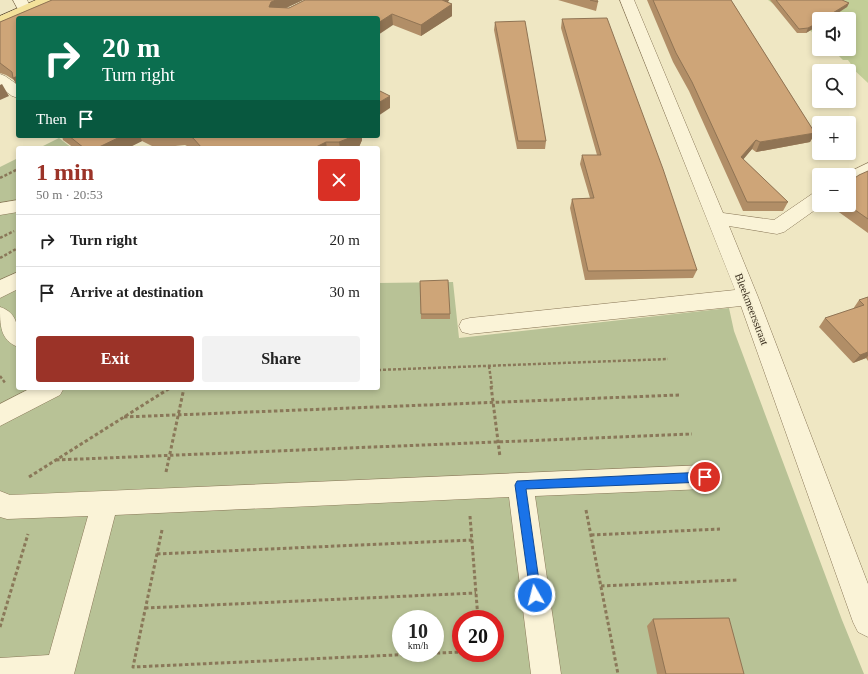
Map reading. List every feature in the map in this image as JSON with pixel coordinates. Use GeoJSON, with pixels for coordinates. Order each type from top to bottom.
{"type":"FeatureCollection","features":[{"type":"Feature","properties":{"kind":"main road"},"geometry":{"type":"LineString","coordinates":[[0,20],[22,5],[48,0]]}},
{"type":"Feature","properties":{"kind":"street","name":"Bleekmeersstraat"},"geometry":{"type":"LineString","coordinates":[[627,0],[748,297],[868,622]]}},
{"type":"Feature","properties":{"kind":"street"},"geometry":{"type":"LineString","coordinates":[[0,78],[16,91]]}},
{"type":"Feature","properties":{"kind":"street"},"geometry":{"type":"LineString","coordinates":[[856,175],[868,169]]}},
{"type":"Feature","properties":{"kind":"street"},"geometry":{"type":"LineString","coordinates":[[716,218],[778,227],[812,203]]}},
{"type":"Feature","properties":{"kind":"street"},"geometry":{"type":"LineString","coordinates":[[0,209],[16,206]]}},
{"type":"Feature","properties":{"kind":"street"},"geometry":{"type":"LineString","coordinates":[[0,290],[16,281]]}},
{"type":"Feature","properties":{"kind":"street"},"geometry":{"type":"LineString","coordinates":[[470,326],[748,297]]}},
{"type":"Feature","properties":{"kind":"street"},"geometry":{"type":"LineString","coordinates":[[0,315],[16,335]]}},
{"type":"Feature","properties":{"kind":"street"},"geometry":{"type":"LineString","coordinates":[[0,416],[48,390]]}},
{"type":"Feature","properties":{"kind":"street"},"geometry":{"type":"LineString","coordinates":[[4,505],[164,500],[705,477]]}},
{"type":"Feature","properties":{"kind":"street"},"geometry":{"type":"LineString","coordinates":[[512,485],[546,674]]}},
{"type":"Feature","properties":{"kind":"street"},"geometry":{"type":"LineString","coordinates":[[0,674],[59,672],[105,502]]}},
{"type":"Feature","properties":{"kind":"path"},"geometry":{"type":"LineString","coordinates":[[0,178],[16,170]]}},
{"type":"Feature","properties":{"kind":"path"},"geometry":{"type":"LineString","coordinates":[[0,238],[16,230]]}},
{"type":"Feature","properties":{"kind":"path"},"geometry":{"type":"LineString","coordinates":[[0,258],[16,249]]}},
{"type":"Feature","properties":{"kind":"path"},"geometry":{"type":"LineString","coordinates":[[380,370],[668,359]]}},
{"type":"Feature","properties":{"kind":"path"},"geometry":{"type":"LineString","coordinates":[[489,366],[499,442],[512,485]]}},
{"type":"Feature","properties":{"kind":"path"},"geometry":{"type":"LineString","coordinates":[[4,505],[6,492],[167,390]]}},
{"type":"Feature","properties":{"kind":"path"},"geometry":{"type":"LineString","coordinates":[[184,390],[169,456],[157,554],[133,668],[452,652]]}},
{"type":"Feature","properties":{"kind":"path"},"geometry":{"type":"LineString","coordinates":[[124,417],[679,395]]}},
{"type":"Feature","properties":{"kind":"path"},"geometry":{"type":"LineString","coordinates":[[56,460],[692,434]]}},
{"type":"Feature","properties":{"kind":"path"},"geometry":{"type":"LineString","coordinates":[[581,482],[618,674]]}},
{"type":"Feature","properties":{"kind":"path"},"geometry":{"type":"LineString","coordinates":[[467,487],[477,610]]}},
{"type":"Feature","properties":{"kind":"path"},"geometry":{"type":"LineString","coordinates":[[0,627],[36,505]]}},
{"type":"Feature","properties":{"kind":"path"},"geometry":{"type":"LineString","coordinates":[[591,535],[720,529]]}},
{"type":"Feature","properties":{"kind":"path"},"geometry":{"type":"LineString","coordinates":[[157,554],[472,540]]}},
{"type":"Feature","properties":{"kind":"path"},"geometry":{"type":"LineString","coordinates":[[601,586],[736,580]]}},
{"type":"Feature","properties":{"kind":"path"},"geometry":{"type":"LineString","coordinates":[[145,608],[476,593]]}},
{"type":"Feature","properties":{"kind":"green space"},"geometry":{"type":"Polygon","coordinates":[[[768,0],[868,0],[868,83],[856,72],[856,64],[851,64],[848,60],[843,60],[839,56],[856,56],[856,12],[812,12],[812,32],[768,0]]]}},
{"type":"Feature","properties":{"kind":"green space"},"geometry":{"type":"Polygon","coordinates":[[[59,138],[69,146],[43,146],[59,138]]]}},
{"type":"Feature","properties":{"kind":"green space"},"geometry":{"type":"Polygon","coordinates":[[[16,159],[16,390],[380,390],[380,283],[453,282],[459,338],[729,308],[734,331],[842,620],[864,674],[0,674],[0,167],[16,159]]]}},
{"type":"Feature","properties":{"kind":"building"},"geometry":{"type":"Polygon","coordinates":[[[52,0],[276,0],[271,2],[269,7],[289,8],[305,0],[442,0],[452,4],[421,25],[392,14],[380,22],[380,16],[16,16],[16,77],[13,78],[12,72],[0,63],[0,22],[52,0]]]}},
{"type":"Feature","properties":{"kind":"building"},"geometry":{"type":"Polygon","coordinates":[[[653,0],[731,0],[812,128],[812,133],[760,142],[756,140],[741,157],[788,202],[747,202],[692,82],[676,53],[653,0]]]}},
{"type":"Feature","properties":{"kind":"building"},"geometry":{"type":"Polygon","coordinates":[[[776,0],[842,0],[849,3],[834,12],[812,12],[812,26],[799,29],[776,0]]]}},
{"type":"Feature","properties":{"kind":"building"},"geometry":{"type":"Polygon","coordinates":[[[607,18],[663,169],[697,270],[588,271],[572,199],[594,198],[582,155],[601,155],[562,19],[607,18]]]}},
{"type":"Feature","properties":{"kind":"building"},"geometry":{"type":"Polygon","coordinates":[[[525,21],[546,141],[518,141],[495,22],[525,21]]]}},
{"type":"Feature","properties":{"kind":"building"},"geometry":{"type":"Polygon","coordinates":[[[380,91],[390,96],[380,102],[380,91]]]}},
{"type":"Feature","properties":{"kind":"building"},"geometry":{"type":"Polygon","coordinates":[[[72,138],[118,138],[101,146],[82,146],[72,138]]]}},
{"type":"Feature","properties":{"kind":"building"},"geometry":{"type":"Polygon","coordinates":[[[193,138],[349,138],[339,142],[326,142],[318,146],[200,146],[193,138]]]}},
{"type":"Feature","properties":{"kind":"building"},"geometry":{"type":"Polygon","coordinates":[[[868,171],[868,219],[856,211],[856,177],[868,171]]]}},
{"type":"Feature","properties":{"kind":"building"},"geometry":{"type":"Polygon","coordinates":[[[448,280],[450,314],[421,314],[420,281],[448,280]]]}},
{"type":"Feature","properties":{"kind":"building"},"geometry":{"type":"Polygon","coordinates":[[[868,297],[868,352],[860,355],[825,318],[864,305],[859,300],[868,297]]]}},
{"type":"Feature","properties":{"kind":"building"},"geometry":{"type":"Polygon","coordinates":[[[729,618],[744,674],[666,674],[653,619],[729,618]]]}},
{"type":"Feature","properties":{"kind":"route"},"geometry":{"type":"LineString","coordinates":[[535,595],[520,485],[705,477]]}}]}
